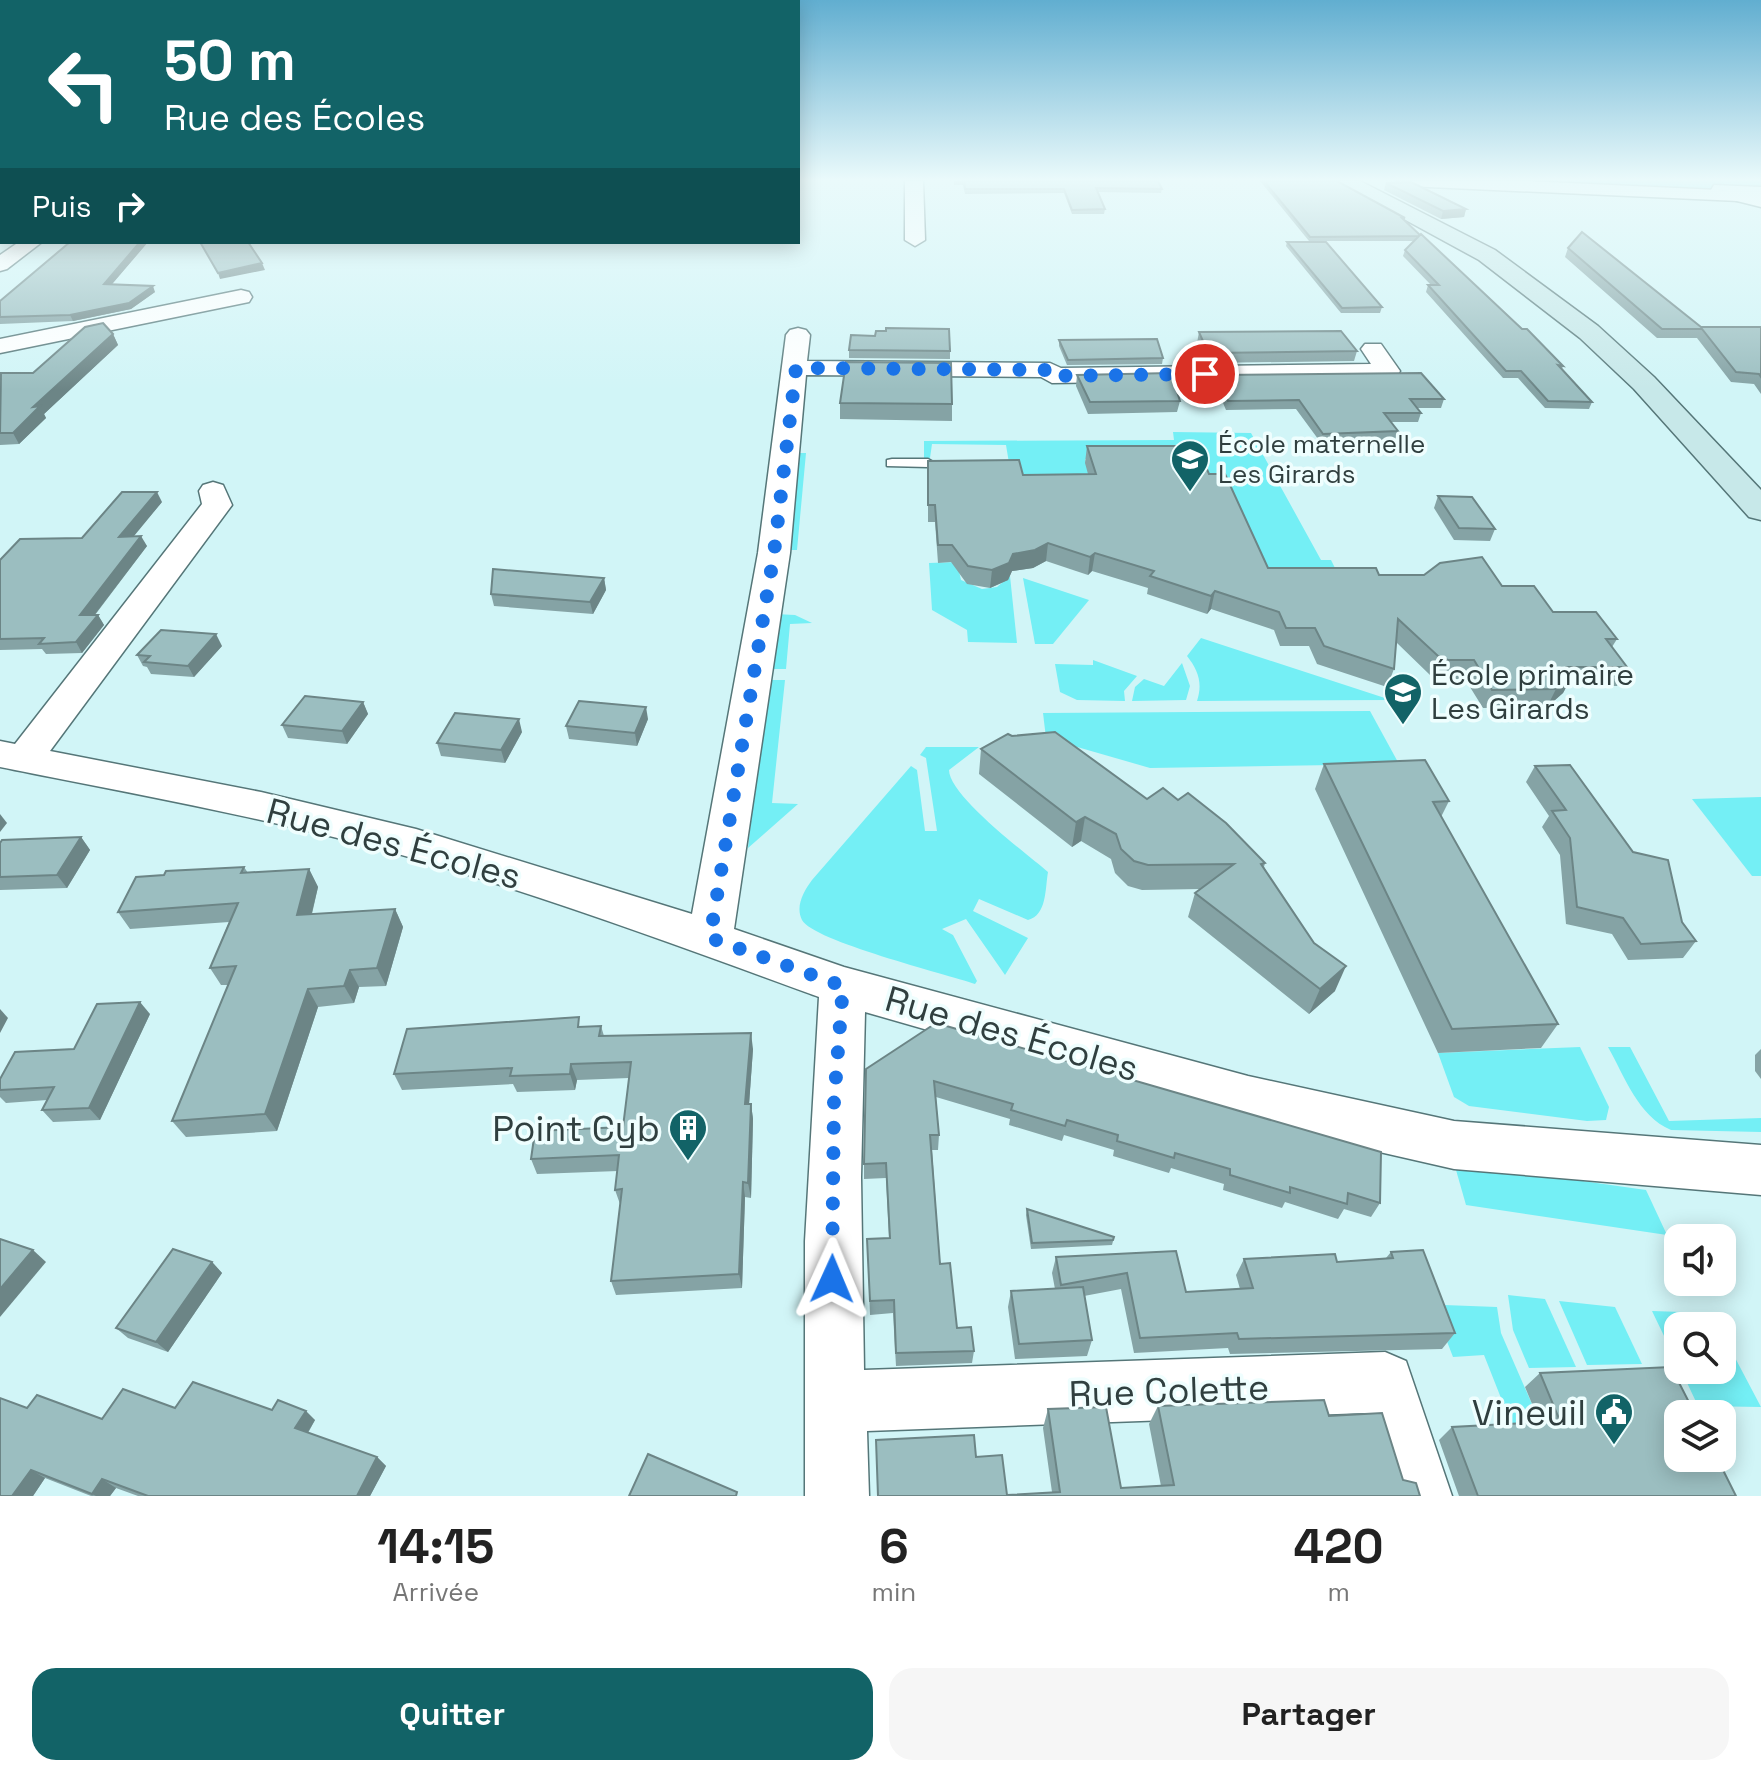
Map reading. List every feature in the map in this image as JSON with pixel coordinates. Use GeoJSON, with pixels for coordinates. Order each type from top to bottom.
{"type":"FeatureCollection","features":[{"type":"Feature","properties":{"kind":"street"},"geometry":{"type":"LineString","coordinates":[[0,265],[20,251]]}},
{"type":"Feature","properties":{"kind":"street"},"geometry":{"type":"LineString","coordinates":[[1479,251],[1589,332],[1644,383],[1761,510]]}},
{"type":"Feature","properties":{"kind":"street"},"geometry":{"type":"LineString","coordinates":[[0,346],[241,297]]}},
{"type":"Feature","properties":{"kind":"street"},"geometry":{"type":"LineString","coordinates":[[710,938],[774,553],[797,352],[1050,370],[1052,376],[1388,371],[1373,349]]}},
{"type":"Feature","properties":{"kind":"street"},"geometry":{"type":"LineString","coordinates":[[12,756],[217,505],[213,491]]}},
{"type":"Feature","properties":{"kind":"street","name":"Rue des Écoles"},"geometry":{"type":"LineString","coordinates":[[12,756],[261,806],[416,844],[710,938],[843,986],[1248,1099],[1454,1145],[1761,1170]]}},
{"type":"Feature","properties":{"kind":"street"},"geometry":{"type":"LineString","coordinates":[[837,1496],[834,1102],[843,986]]}},
{"type":"Feature","properties":{"kind":"street","name":"Rue Colette"},"geometry":{"type":"LineString","coordinates":[[834,1402],[1385,1382],[1420,1496]]}},
{"type":"Feature","properties":{"kind":"lane"},"geometry":{"type":"LineString","coordinates":[[892,463],[928,463]]}},
{"type":"Feature","properties":{"kind":"shaded area"},"geometry":{"type":"Polygon","coordinates":[[[1173,432],[1251,433],[1321,560],[1331,560],[1344,586],[1270,586],[1182,459],[1085,459],[1092,487],[1011,475],[1006,445],[932,444],[930,458],[924,459],[924,441],[1174,440],[1173,432]]]}},
{"type":"Feature","properties":{"kind":"shaded area"},"geometry":{"type":"Polygon","coordinates":[[[797,453],[806,453],[797,550],[782,550],[797,453]]]}},
{"type":"Feature","properties":{"kind":"shaded area"},"geometry":{"type":"Polygon","coordinates":[[[957,562],[961,580],[982,589],[997,587],[1010,576],[1017,643],[968,642],[967,630],[932,610],[929,563],[957,562]]]}},
{"type":"Feature","properties":{"kind":"shaded area"},"geometry":{"type":"Polygon","coordinates":[[[1023,578],[1089,600],[1053,644],[1035,644],[1023,578]]]}},
{"type":"Feature","properties":{"kind":"shaded area"},"geometry":{"type":"Polygon","coordinates":[[[775,614],[795,615],[812,623],[790,624],[786,669],[769,669],[775,614]]]}},
{"type":"Feature","properties":{"kind":"shaded area"},"geometry":{"type":"Polygon","coordinates":[[[1201,638],[1391,700],[1197,701],[1200,688],[1198,677],[1187,656],[1201,638]]]}},
{"type":"Feature","properties":{"kind":"shaded area"},"geometry":{"type":"Polygon","coordinates":[[[1093,660],[1137,676],[1124,691],[1125,701],[1077,700],[1060,692],[1055,664],[1093,665],[1093,660]]]}},
{"type":"Feature","properties":{"kind":"shaded area"},"geometry":{"type":"Polygon","coordinates":[[[1182,663],[1190,686],[1186,700],[1132,701],[1135,687],[1144,679],[1164,686],[1182,663]]]}},
{"type":"Feature","properties":{"kind":"shaded area"},"geometry":{"type":"Polygon","coordinates":[[[767,680],[785,680],[772,803],[798,804],[748,848],[767,680]]]}},
{"type":"Feature","properties":{"kind":"shaded area"},"geometry":{"type":"Polygon","coordinates":[[[1370,711],[1399,764],[1150,768],[1046,738],[1043,713],[1370,711]]]}},
{"type":"Feature","properties":{"kind":"shaded area"},"geometry":{"type":"Polygon","coordinates":[[[926,747],[979,747],[949,770],[952,781],[975,809],[1048,872],[1042,907],[1034,917],[1028,920],[979,899],[973,911],[1028,938],[1005,975],[966,919],[942,929],[953,935],[977,981],[975,984],[854,947],[811,928],[800,915],[801,899],[812,880],[911,766],[917,770],[925,831],[937,831],[926,758],[920,755],[926,747]]]}},
{"type":"Feature","properties":{"kind":"shaded area"},"geometry":{"type":"Polygon","coordinates":[[[1761,797],[1761,876],[1752,876],[1692,799],[1761,797]]]}},
{"type":"Feature","properties":{"kind":"shaded area"},"geometry":{"type":"Polygon","coordinates":[[[1580,1047],[1609,1107],[1606,1120],[1587,1121],[1469,1106],[1454,1097],[1438,1053],[1580,1047]]]}},
{"type":"Feature","properties":{"kind":"shaded area"},"geometry":{"type":"Polygon","coordinates":[[[1608,1047],[1630,1047],[1669,1121],[1761,1118],[1761,1132],[1671,1130],[1660,1124],[1641,1105],[1608,1047]]]}},
{"type":"Feature","properties":{"kind":"shaded area"},"geometry":{"type":"Polygon","coordinates":[[[1454,1163],[1646,1190],[1664,1235],[1466,1205],[1454,1163]]]}},
{"type":"Feature","properties":{"kind":"shaded area"},"geometry":{"type":"Polygon","coordinates":[[[1435,1281],[1444,1305],[1497,1307],[1501,1333],[1545,1434],[1516,1436],[1484,1355],[1453,1357],[1424,1282],[1435,1281]]]}},
{"type":"Feature","properties":{"kind":"shaded area"},"geometry":{"type":"Polygon","coordinates":[[[1508,1295],[1545,1299],[1576,1367],[1529,1368],[1513,1330],[1508,1295]]]}},
{"type":"Feature","properties":{"kind":"shaded area"},"geometry":{"type":"Polygon","coordinates":[[[1559,1301],[1615,1307],[1642,1364],[1587,1365],[1559,1301]]]}},
{"type":"Feature","properties":{"kind":"shaded area"},"geometry":{"type":"Polygon","coordinates":[[[1652,1311],[1682,1312],[1664,1312],[1664,1336],[1652,1311]]]}},
{"type":"Feature","properties":{"kind":"shaded area"},"geometry":{"type":"Polygon","coordinates":[[[1736,1360],[1761,1407],[1736,1407],[1736,1400],[1695,1400],[1688,1384],[1736,1384],[1736,1360]]]}},
{"type":"Feature","properties":{"kind":"building"},"geometry":{"type":"Polygon","coordinates":[[[60,251],[132,251],[104,284],[153,286],[129,303],[70,315],[0,317],[0,301],[60,251]]]}},
{"type":"Feature","properties":{"kind":"building"},"geometry":{"type":"Polygon","coordinates":[[[205,251],[254,251],[262,263],[218,273],[205,251]]]}},
{"type":"Feature","properties":{"kind":"building"},"geometry":{"type":"Polygon","coordinates":[[[1294,251],[1334,251],[1382,307],[1342,308],[1294,251]]]}},
{"type":"Feature","properties":{"kind":"building"},"geometry":{"type":"Polygon","coordinates":[[[1406,251],[1439,251],[1522,329],[1527,329],[1592,402],[1548,401],[1521,371],[1506,371],[1428,285],[1439,285],[1406,251]]]}},
{"type":"Feature","properties":{"kind":"building"},"geometry":{"type":"Polygon","coordinates":[[[1571,251],[1606,251],[1701,327],[1761,327],[1761,377],[1759,374],[1736,372],[1702,329],[1662,329],[1571,251]]]}},
{"type":"Feature","properties":{"kind":"building"},"geometry":{"type":"Polygon","coordinates":[[[103,323],[113,334],[33,407],[40,406],[13,433],[0,433],[1,373],[33,373],[85,327],[103,323]]]}},
{"type":"Feature","properties":{"kind":"building"},"geometry":{"type":"Polygon","coordinates":[[[886,328],[949,329],[950,351],[849,350],[851,335],[875,336],[876,331],[886,331],[886,328]]]}},
{"type":"Feature","properties":{"kind":"building"},"geometry":{"type":"Polygon","coordinates":[[[1341,331],[1357,351],[1208,353],[1199,332],[1341,331]]]}},
{"type":"Feature","properties":{"kind":"building"},"geometry":{"type":"Polygon","coordinates":[[[1157,339],[1163,358],[1068,360],[1059,340],[1157,339]]]}},
{"type":"Feature","properties":{"kind":"building"},"geometry":{"type":"Polygon","coordinates":[[[846,362],[951,363],[952,404],[840,403],[846,362]]]}},
{"type":"Feature","properties":{"kind":"building"},"geometry":{"type":"Polygon","coordinates":[[[1171,373],[1180,401],[1090,402],[1077,375],[1171,373]]]}},
{"type":"Feature","properties":{"kind":"building"},"geometry":{"type":"Polygon","coordinates":[[[1421,373],[1444,399],[1410,399],[1421,413],[1384,413],[1398,431],[1323,434],[1299,400],[1228,401],[1217,375],[1421,373]]]}},
{"type":"Feature","properties":{"kind":"building"},"geometry":{"type":"Polygon","coordinates":[[[1087,446],[1197,446],[1209,474],[1225,474],[1268,568],[1376,568],[1379,575],[1424,575],[1440,563],[1482,557],[1502,586],[1534,586],[1553,612],[1596,612],[1617,639],[1606,639],[1627,667],[1567,667],[1573,675],[1556,689],[1492,690],[1474,660],[1448,660],[1438,656],[1398,619],[1394,669],[1324,646],[1315,628],[1286,628],[1279,612],[1215,591],[1211,596],[1150,576],[1154,571],[1095,553],[1090,557],[1048,543],[1035,550],[1013,554],[1009,563],[992,570],[968,566],[952,545],[938,545],[935,505],[928,505],[928,461],[1019,460],[1023,475],[1096,474],[1087,446]]]}},
{"type":"Feature","properties":{"kind":"building"},"geometry":{"type":"Polygon","coordinates":[[[122,492],[157,492],[119,537],[141,536],[80,615],[98,615],[76,642],[39,644],[44,638],[0,639],[0,560],[20,539],[82,538],[122,492]]]}},
{"type":"Feature","properties":{"kind":"building"},"geometry":{"type":"Polygon","coordinates":[[[1438,496],[1472,497],[1495,529],[1459,528],[1438,496]]]}},
{"type":"Feature","properties":{"kind":"building"},"geometry":{"type":"Polygon","coordinates":[[[493,569],[604,578],[590,602],[491,594],[493,569]]]}},
{"type":"Feature","properties":{"kind":"building"},"geometry":{"type":"Polygon","coordinates":[[[161,630],[216,634],[188,666],[144,662],[150,656],[137,655],[161,630]]]}},
{"type":"Feature","properties":{"kind":"building"},"geometry":{"type":"Polygon","coordinates":[[[305,696],[363,702],[342,731],[282,725],[305,696]]]}},
{"type":"Feature","properties":{"kind":"building"},"geometry":{"type":"Polygon","coordinates":[[[579,701],[646,707],[635,733],[566,726],[579,701]]]}},
{"type":"Feature","properties":{"kind":"building"},"geometry":{"type":"Polygon","coordinates":[[[455,713],[519,719],[501,750],[437,743],[455,713]]]}},
{"type":"Feature","properties":{"kind":"building"},"geometry":{"type":"Polygon","coordinates":[[[1055,732],[1147,799],[1163,788],[1178,800],[1188,793],[1226,823],[1265,863],[1261,864],[1314,943],[1346,966],[1320,989],[1195,893],[1234,864],[1148,865],[1134,861],[1121,849],[1116,834],[1085,817],[1076,822],[981,749],[1008,734],[1055,732]]]}},
{"type":"Feature","properties":{"kind":"building"},"geometry":{"type":"Polygon","coordinates":[[[1425,760],[1449,801],[1433,802],[1558,1024],[1452,1029],[1324,764],[1425,760]]]}},
{"type":"Feature","properties":{"kind":"building"},"geometry":{"type":"Polygon","coordinates":[[[1570,765],[1633,852],[1668,860],[1682,922],[1696,941],[1641,944],[1623,918],[1577,907],[1570,838],[1552,811],[1566,810],[1535,766],[1570,765]]]}},
{"type":"Feature","properties":{"kind":"building"},"geometry":{"type":"Polygon","coordinates":[[[81,837],[57,875],[0,877],[2,840],[81,837]]]}},
{"type":"Feature","properties":{"kind":"building"},"geometry":{"type":"Polygon","coordinates":[[[244,867],[241,873],[309,869],[297,915],[395,909],[377,968],[350,970],[344,986],[308,989],[265,1114],[172,1121],[236,966],[210,968],[238,903],[118,912],[136,877],[164,875],[166,871],[244,867]]]}},
{"type":"Feature","properties":{"kind":"building"},"geometry":{"type":"Polygon","coordinates":[[[140,1002],[89,1108],[42,1110],[54,1087],[0,1090],[0,1079],[15,1052],[74,1049],[97,1004],[140,1002]]]}},
{"type":"Feature","properties":{"kind":"building"},"geometry":{"type":"Polygon","coordinates":[[[579,1017],[578,1027],[601,1026],[599,1036],[751,1033],[745,1104],[751,1104],[748,1183],[743,1182],[739,1274],[611,1281],[622,1189],[615,1190],[619,1155],[531,1159],[535,1131],[623,1127],[631,1062],[571,1064],[570,1074],[510,1076],[512,1068],[394,1074],[407,1029],[579,1017]]]}},
{"type":"Feature","properties":{"kind":"building"},"geometry":{"type":"Polygon","coordinates":[[[936,1023],[1381,1152],[1380,1203],[1348,1193],[1347,1204],[1290,1187],[1290,1193],[1230,1175],[1230,1169],[1175,1153],[1174,1158],[1117,1141],[1118,1135],[1067,1120],[1065,1126],[1011,1110],[1013,1104],[934,1081],[939,1135],[930,1135],[940,1264],[950,1263],[957,1328],[971,1327],[974,1351],[896,1353],[894,1300],[870,1301],[867,1239],[890,1238],[886,1163],[864,1164],[866,1069],[936,1023]]]}},
{"type":"Feature","properties":{"kind":"building"},"geometry":{"type":"Polygon","coordinates":[[[1027,1209],[1114,1237],[1113,1240],[1032,1243],[1027,1209]]]}},
{"type":"Feature","properties":{"kind":"building"},"geometry":{"type":"Polygon","coordinates":[[[0,1239],[33,1250],[0,1289],[0,1239]]]}},
{"type":"Feature","properties":{"kind":"building"},"geometry":{"type":"Polygon","coordinates":[[[173,1249],[212,1262],[156,1342],[116,1328],[173,1249]]]}},
{"type":"Feature","properties":{"kind":"building"},"geometry":{"type":"Polygon","coordinates":[[[1423,1250],[1455,1333],[1239,1339],[1237,1333],[1140,1338],[1127,1273],[1061,1285],[1056,1257],[1176,1251],[1186,1292],[1253,1288],[1244,1259],[1335,1254],[1337,1262],[1393,1258],[1391,1252],[1423,1250]]]}},
{"type":"Feature","properties":{"kind":"building"},"geometry":{"type":"Polygon","coordinates":[[[1083,1287],[1092,1340],[1019,1344],[1011,1291],[1083,1287]]]}},
{"type":"Feature","properties":{"kind":"building"},"geometry":{"type":"Polygon","coordinates":[[[1664,1367],[1664,1384],[1680,1384],[1688,1400],[1664,1400],[1664,1472],[1724,1472],[1736,1496],[1478,1496],[1452,1427],[1560,1421],[1540,1373],[1664,1367]]]}},
{"type":"Feature","properties":{"kind":"building"},"geometry":{"type":"Polygon","coordinates":[[[193,1382],[272,1410],[278,1400],[306,1411],[295,1428],[377,1457],[357,1496],[148,1496],[102,1479],[92,1494],[31,1470],[12,1496],[0,1496],[0,1398],[27,1408],[37,1395],[102,1419],[123,1389],[175,1408],[193,1382]]]}},
{"type":"Feature","properties":{"kind":"building"},"geometry":{"type":"Polygon","coordinates":[[[1324,1400],[1329,1416],[1382,1413],[1403,1480],[1416,1483],[1420,1496],[878,1496],[876,1440],[974,1435],[976,1457],[1002,1455],[1007,1495],[1060,1492],[1048,1409],[1106,1407],[1121,1488],[1174,1485],[1158,1406],[1324,1400]]]}},
{"type":"Feature","properties":{"kind":"building"},"geometry":{"type":"Polygon","coordinates":[[[648,1454],[737,1492],[736,1496],[629,1496],[648,1454]]]}},
{"type":"Feature","properties":{"kind":"place","name":"École maternelle Les Girards"},"geometry":{"type":"Point","coordinates":[1190,493]}},
{"type":"Feature","properties":{"kind":"place","name":"École primaire Les Girards"},"geometry":{"type":"Point","coordinates":[1403,726]}},
{"type":"Feature","properties":{"kind":"place","name":"Point Cyb"},"geometry":{"type":"Point","coordinates":[688,1162]}},
{"type":"Feature","properties":{"kind":"place","name":"Vineuil"},"geometry":{"type":"Point","coordinates":[1614,1446]}},
{"type":"Feature","properties":{"kind":"route"},"geometry":{"type":"LineString","coordinates":[[832,1279],[834,1102],[843,986],[710,938],[774,553],[796,368],[1050,370],[1052,376],[1205,374]]}}]}
